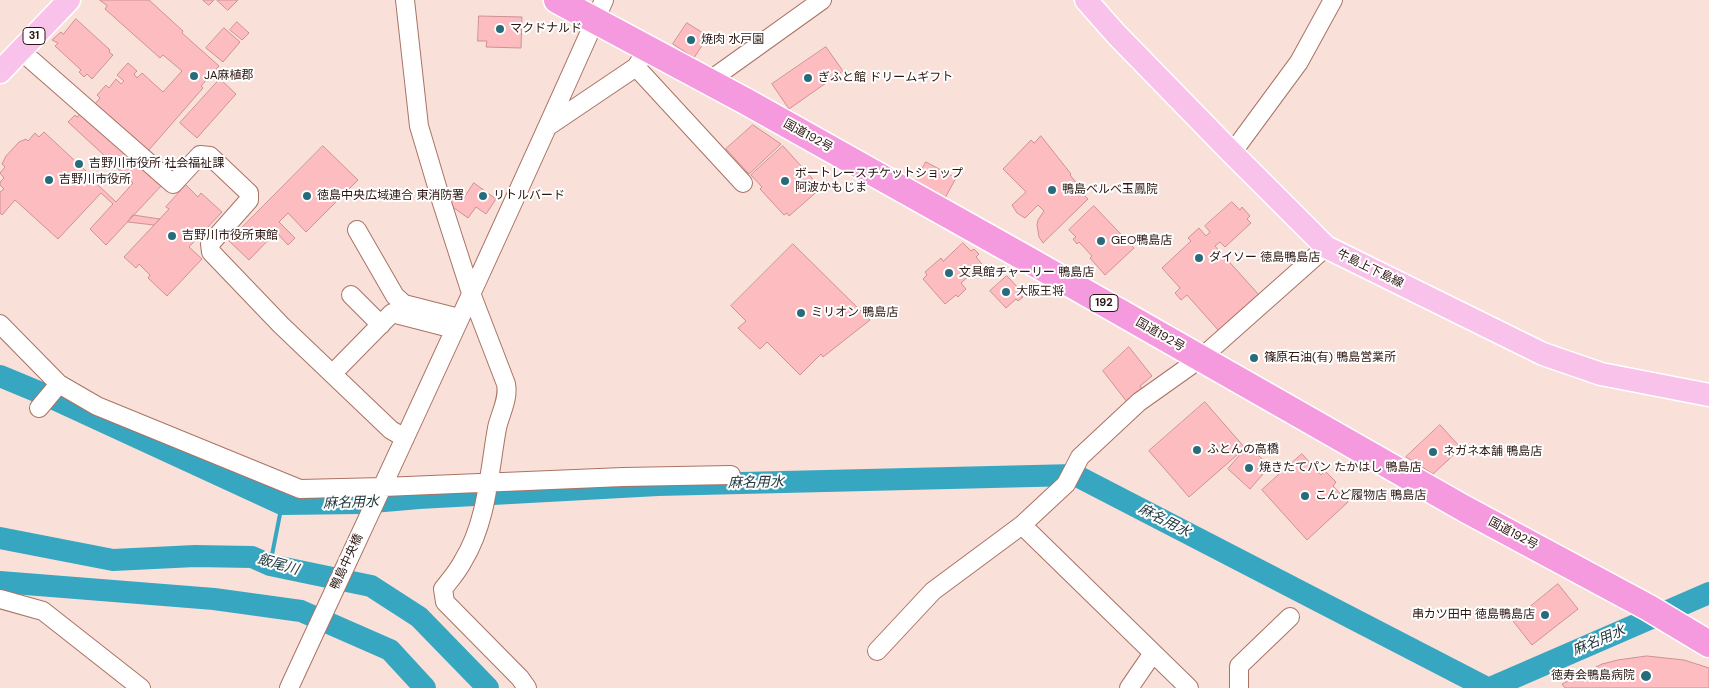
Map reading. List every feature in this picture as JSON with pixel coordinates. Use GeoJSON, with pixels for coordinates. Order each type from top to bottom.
{"type":"FeatureCollection","features":[{"type":"Feature","properties":{"kind":"highway","name":"国道192号"},"geometry":{"type":"LineString","coordinates":[[557,0],[599,11],[642,58],[709,81],[1465,509],[1649,608],[1709,644]]}},
{"type":"Feature","properties":{"kind":"main road","name":"31"},"geometry":{"type":"LineString","coordinates":[[0,72],[69,0]]}},
{"type":"Feature","properties":{"kind":"main road","name":"牛島上下島線"},"geometry":{"type":"LineString","coordinates":[[1086,0],[1116,34],[1326,247],[1543,354],[1601,374],[1709,395]]}},
{"type":"Feature","properties":{"kind":"street"},"geometry":{"type":"LineString","coordinates":[[405,0],[419,126],[471,293],[508,393],[499,418],[487,491],[470,547],[463,561],[443,589],[445,602],[520,678],[527,688]]}},
{"type":"Feature","properties":{"kind":"street"},"geometry":{"type":"LineString","coordinates":[[709,81],[822,0]]}},
{"type":"Feature","properties":{"kind":"street"},"geometry":{"type":"LineString","coordinates":[[1232,153],[1299,62],[1333,0]]}},
{"type":"Feature","properties":{"kind":"street","name":"鴨島中央橋"},"geometry":{"type":"LineString","coordinates":[[290,688],[550,125],[599,11]]}},
{"type":"Feature","properties":{"kind":"street"},"geometry":{"type":"LineString","coordinates":[[20,50],[173,184],[200,155],[210,156],[249,193],[249,200],[210,244],[211,252],[295,338],[390,430],[405,438]]}},
{"type":"Feature","properties":{"kind":"street"},"geometry":{"type":"LineString","coordinates":[[550,125],[642,58],[743,183]]}},
{"type":"Feature","properties":{"kind":"street"},"geometry":{"type":"LineString","coordinates":[[358,230],[395,296],[404,304],[457,323]]}},
{"type":"Feature","properties":{"kind":"street"},"geometry":{"type":"LineString","coordinates":[[878,652],[933,591],[1022,525],[1066,484],[1080,457],[1139,402],[1201,358],[1326,247]]}},
{"type":"Feature","properties":{"kind":"street"},"geometry":{"type":"LineString","coordinates":[[351,295],[381,325]]}},
{"type":"Feature","properties":{"kind":"street"},"geometry":{"type":"LineString","coordinates":[[339,367],[392,313],[457,323]]}},
{"type":"Feature","properties":{"kind":"street"},"geometry":{"type":"LineString","coordinates":[[0,324],[57,388],[96,406],[300,489],[380,492],[487,491],[623,477],[730,475]]}},
{"type":"Feature","properties":{"kind":"street"},"geometry":{"type":"LineString","coordinates":[[39,408],[57,388]]}},
{"type":"Feature","properties":{"kind":"street"},"geometry":{"type":"LineString","coordinates":[[1022,525],[1189,688]]}},
{"type":"Feature","properties":{"kind":"street"},"geometry":{"type":"LineString","coordinates":[[0,599],[43,611],[141,688]]}},
{"type":"Feature","properties":{"kind":"street"},"geometry":{"type":"LineString","coordinates":[[1239,688],[1238,666],[1290,617]]}},
{"type":"Feature","properties":{"kind":"street"},"geometry":{"type":"LineString","coordinates":[[1129,688],[1153,653]]}},
{"type":"Feature","properties":{"kind":"building","name":"JA麻植郡"},"geometry":{"type":"Polygon","coordinates":[[[100,0],[149,0],[219,66],[201,86],[203,88],[148,151],[95,104],[100,98],[97,95],[106,85],[109,88],[116,79],[121,84],[124,81],[117,75],[128,63],[137,71],[134,74],[137,78],[142,73],[163,92],[182,71],[163,55],[160,58],[105,9],[107,6],[100,0]]]}},
{"type":"Feature","properties":{"kind":"building"},"geometry":{"type":"Polygon","coordinates":[[[203,0],[214,0],[209,5],[203,0]]]}},
{"type":"Feature","properties":{"kind":"building"},"geometry":{"type":"Polygon","coordinates":[[[217,0],[238,0],[228,10],[217,0]]]}},
{"type":"Feature","properties":{"kind":"building","name":"マクドナルド"},"geometry":{"type":"Polygon","coordinates":[[[479,16],[522,17],[521,48],[486,47],[487,41],[478,41],[479,16]]]}},
{"type":"Feature","properties":{"kind":"building"},"geometry":{"type":"Polygon","coordinates":[[[76,19],[113,55],[92,79],[87,74],[84,77],[79,72],[81,70],[55,46],[58,43],[52,40],[61,32],[63,34],[76,19]]]}},
{"type":"Feature","properties":{"kind":"building"},"geometry":{"type":"Polygon","coordinates":[[[237,22],[249,33],[242,40],[230,30],[237,22]]]}},
{"type":"Feature","properties":{"kind":"building","name":"焼肉 水戸園"},"geometry":{"type":"Polygon","coordinates":[[[687,23],[708,36],[694,58],[673,44],[687,23]]]}},
{"type":"Feature","properties":{"kind":"building"},"geometry":{"type":"Polygon","coordinates":[[[224,28],[240,42],[223,62],[206,48],[224,28]]]}},
{"type":"Feature","properties":{"kind":"building","name":"ぎふと館 ドリームギフト"},"geometry":{"type":"Polygon","coordinates":[[[826,47],[843,71],[789,109],[772,84],[826,47]]]}},
{"type":"Feature","properties":{"kind":"building"},"geometry":{"type":"Polygon","coordinates":[[[220,79],[236,94],[197,138],[180,123],[220,79]]]}},
{"type":"Feature","properties":{"kind":"building","name":"吉野川市役所"},"geometry":{"type":"Polygon","coordinates":[[[80,114],[161,186],[106,245],[90,229],[113,204],[101,193],[58,239],[15,200],[2,215],[0,213],[0,192],[4,189],[0,182],[4,178],[0,173],[5,167],[2,164],[6,156],[19,142],[26,139],[28,141],[35,133],[39,137],[44,132],[100,184],[98,185],[116,202],[133,183],[116,167],[118,165],[107,155],[106,157],[68,122],[75,115],[77,117],[80,114]]]}},
{"type":"Feature","properties":{"kind":"building"},"geometry":{"type":"Polygon","coordinates":[[[753,125],[781,144],[749,174],[726,149],[753,125]]]}},
{"type":"Feature","properties":{"kind":"building","name":"鴨島ベルベ玉鳳院"},"geometry":{"type":"Polygon","coordinates":[[[1041,136],[1071,174],[1079,186],[1077,188],[1088,199],[1043,243],[1039,237],[1037,225],[1044,211],[1038,205],[1025,218],[1017,213],[1012,205],[1026,192],[1003,169],[1031,140],[1034,143],[1041,136]]]}},
{"type":"Feature","properties":{"kind":"building","name":"徳島中央広域連合 東消防署"},"geometry":{"type":"Polygon","coordinates":[[[323,146],[358,180],[306,232],[288,213],[279,222],[295,238],[288,245],[276,232],[249,260],[229,241],[323,146]]]}},
{"type":"Feature","properties":{"kind":"building","name":"ボートレースチケットショップ 阿波かもじま"},"geometry":{"type":"Polygon","coordinates":[[[783,146],[821,188],[789,216],[787,213],[784,215],[760,189],[762,187],[751,175],[783,146]]]}},
{"type":"Feature","properties":{"kind":"building"},"geometry":{"type":"Polygon","coordinates":[[[926,162],[956,178],[945,198],[915,182],[926,162]]]}},
{"type":"Feature","properties":{"kind":"building"},"geometry":{"type":"Polygon","coordinates":[[[474,183],[496,199],[486,214],[476,207],[468,218],[447,203],[455,191],[464,197],[474,183]]]}},
{"type":"Feature","properties":{"kind":"building","name":"吉野川市役所東館"},"geometry":{"type":"Polygon","coordinates":[[[186,185],[198,197],[201,193],[222,212],[189,247],[202,259],[167,296],[148,278],[150,275],[139,264],[136,268],[124,257],[169,209],[166,207],[186,185]]]}},
{"type":"Feature","properties":{"kind":"building","name":"ダイソー 徳島鴨島店"},"geometry":{"type":"Polygon","coordinates":[[[1232,202],[1240,210],[1242,207],[1250,216],[1247,219],[1251,223],[1225,247],[1220,242],[1215,246],[1259,295],[1219,331],[1187,295],[1181,300],[1175,293],[1180,288],[1162,268],[1191,241],[1188,238],[1199,228],[1206,236],[1210,232],[1205,226],[1232,202]]]}},
{"type":"Feature","properties":{"kind":"building","name":"GEO鴨島店"},"geometry":{"type":"Polygon","coordinates":[[[1094,206],[1134,248],[1105,275],[1090,258],[1092,256],[1079,242],[1077,244],[1073,239],[1076,237],[1069,230],[1094,206]]]}},
{"type":"Feature","properties":{"kind":"building"},"geometry":{"type":"Polygon","coordinates":[[[133,215],[160,219],[154,225],[128,222],[133,215]]]}},
{"type":"Feature","properties":{"kind":"building","name":"文具館チャーリー 鴨島店"},"geometry":{"type":"Polygon","coordinates":[[[963,243],[971,251],[974,249],[979,254],[976,257],[982,264],[961,283],[966,289],[958,297],[956,295],[945,304],[923,279],[927,275],[925,272],[941,258],[943,261],[963,243]]]}},
{"type":"Feature","properties":{"kind":"building","name":"ミリオン 鴨島店"},"geometry":{"type":"Polygon","coordinates":[[[793,244],[870,320],[823,357],[821,354],[800,375],[767,342],[760,349],[738,328],[746,321],[731,306],[793,244]]]}},
{"type":"Feature","properties":{"kind":"building","name":"大阪王将"},"geometry":{"type":"Polygon","coordinates":[[[1007,276],[1023,293],[1020,295],[1023,297],[1018,301],[1016,299],[1006,308],[990,291],[1007,276]]]}},
{"type":"Feature","properties":{"kind":"building"},"geometry":{"type":"Polygon","coordinates":[[[1129,347],[1152,376],[1140,386],[1143,390],[1127,402],[1103,371],[1129,347]]]}},
{"type":"Feature","properties":{"kind":"building","name":"ふとんの高橋"},"geometry":{"type":"Polygon","coordinates":[[[1205,402],[1245,448],[1189,497],[1149,451],[1205,402]]]}},
{"type":"Feature","properties":{"kind":"building","name":"ネガネ本舗 鴨島店"},"geometry":{"type":"Polygon","coordinates":[[[1440,425],[1461,448],[1433,474],[1406,457],[1440,425]]]}},
{"type":"Feature","properties":{"kind":"building","name":"焼きたてパン たかはし 鴨島店"},"geometry":{"type":"Polygon","coordinates":[[[1248,446],[1270,466],[1250,489],[1228,469],[1248,446]]]}},
{"type":"Feature","properties":{"kind":"building","name":"こんど履物店 鴨島店"},"geometry":{"type":"Polygon","coordinates":[[[1302,454],[1321,475],[1325,471],[1336,482],[1333,486],[1348,502],[1307,540],[1262,490],[1302,454]]]}},
{"type":"Feature","properties":{"kind":"building","name":"串カツ田中 徳島鴨島店"},"geometry":{"type":"Polygon","coordinates":[[[1558,584],[1578,609],[1532,645],[1513,621],[1558,584]]]}},
{"type":"Feature","properties":{"kind":"building"},"geometry":{"type":"Polygon","coordinates":[[[1647,656],[1684,660],[1709,668],[1709,688],[1565,688],[1562,684],[1602,664],[1647,656]]]}},
{"type":"Feature","properties":{"kind":"waterway","name":"麻名用水"},"geometry":{"type":"LineString","coordinates":[[0,376],[282,504],[361,503],[658,485],[1075,475],[1487,688]]}},
{"type":"Feature","properties":{"kind":"waterway"},"geometry":{"type":"LineString","coordinates":[[270,565],[282,504]]}},
{"type":"Feature","properties":{"kind":"waterway","name":"飯尾川"},"geometry":{"type":"LineString","coordinates":[[0,538],[113,560],[195,556],[252,557],[270,565],[371,586],[419,617],[488,688]]}},
{"type":"Feature","properties":{"kind":"waterway","name":"麻名用水"},"geometry":{"type":"LineString","coordinates":[[0,582],[214,599],[301,611],[390,650],[425,688]]}},
{"type":"Feature","properties":{"kind":"waterway","name":"麻名用水"},"geometry":{"type":"LineString","coordinates":[[1490,688],[1709,593]]}},
{"type":"Feature","properties":{"kind":"place","name":"マクドナルド"},"geometry":{"type":"Point","coordinates":[500,29]}},
{"type":"Feature","properties":{"kind":"place","name":"焼肉 水戸園"},"geometry":{"type":"Point","coordinates":[691,40]}},
{"type":"Feature","properties":{"kind":"place","name":"JA麻植郡"},"geometry":{"type":"Point","coordinates":[194,76]}},
{"type":"Feature","properties":{"kind":"place","name":"ぎふと館 ドリームギフト"},"geometry":{"type":"Point","coordinates":[808,78]}},
{"type":"Feature","properties":{"kind":"place","name":"吉野川市役所 社会福祉課"},"geometry":{"type":"Point","coordinates":[79,164]}},
{"type":"Feature","properties":{"kind":"place","name":"吉野川市役所"},"geometry":{"type":"Point","coordinates":[49,180]}},
{"type":"Feature","properties":{"kind":"place","name":"ボートレースチケットショップ 阿波かもじま"},"geometry":{"type":"Point","coordinates":[785,181]}},
{"type":"Feature","properties":{"kind":"place","name":"鴨島ベルベ玉鳳院"},"geometry":{"type":"Point","coordinates":[1052,190]}},
{"type":"Feature","properties":{"kind":"place","name":"徳島中央広域連合 東消防署"},"geometry":{"type":"Point","coordinates":[307,196]}},
{"type":"Feature","properties":{"kind":"place","name":"リトルバード"},"geometry":{"type":"Point","coordinates":[483,196]}},
{"type":"Feature","properties":{"kind":"place","name":"吉野川市役所東館"},"geometry":{"type":"Point","coordinates":[172,236]}},
{"type":"Feature","properties":{"kind":"place","name":"GEO鴨島店"},"geometry":{"type":"Point","coordinates":[1101,241]}},
{"type":"Feature","properties":{"kind":"place","name":"ダイソー 徳島鴨島店"},"geometry":{"type":"Point","coordinates":[1199,258]}},
{"type":"Feature","properties":{"kind":"place","name":"文具館チャーリー 鴨島店"},"geometry":{"type":"Point","coordinates":[949,273]}},
{"type":"Feature","properties":{"kind":"place","name":"大阪王将"},"geometry":{"type":"Point","coordinates":[1006,292]}},
{"type":"Feature","properties":{"kind":"place","name":"ミリオン 鴨島店"},"geometry":{"type":"Point","coordinates":[801,313]}},
{"type":"Feature","properties":{"kind":"place","name":"篠原石油(有) 鴨島営業所"},"geometry":{"type":"Point","coordinates":[1254,358]}},
{"type":"Feature","properties":{"kind":"place","name":"ふとんの高橋"},"geometry":{"type":"Point","coordinates":[1197,450]}},
{"type":"Feature","properties":{"kind":"place","name":"ネガネ本舗 鴨島店"},"geometry":{"type":"Point","coordinates":[1433,452]}},
{"type":"Feature","properties":{"kind":"place","name":"焼きたてパン たかはし 鴨島店"},"geometry":{"type":"Point","coordinates":[1249,468]}},
{"type":"Feature","properties":{"kind":"place","name":"こんど履物店 鴨島店"},"geometry":{"type":"Point","coordinates":[1305,496]}},
{"type":"Feature","properties":{"kind":"place","name":"串カツ田中 徳島鴨島店"},"geometry":{"type":"Point","coordinates":[1545,615]}},
{"type":"Feature","properties":{"kind":"place","name":"徳寿会鴨島病院"},"geometry":{"type":"Point","coordinates":[1646,676]}}]}
